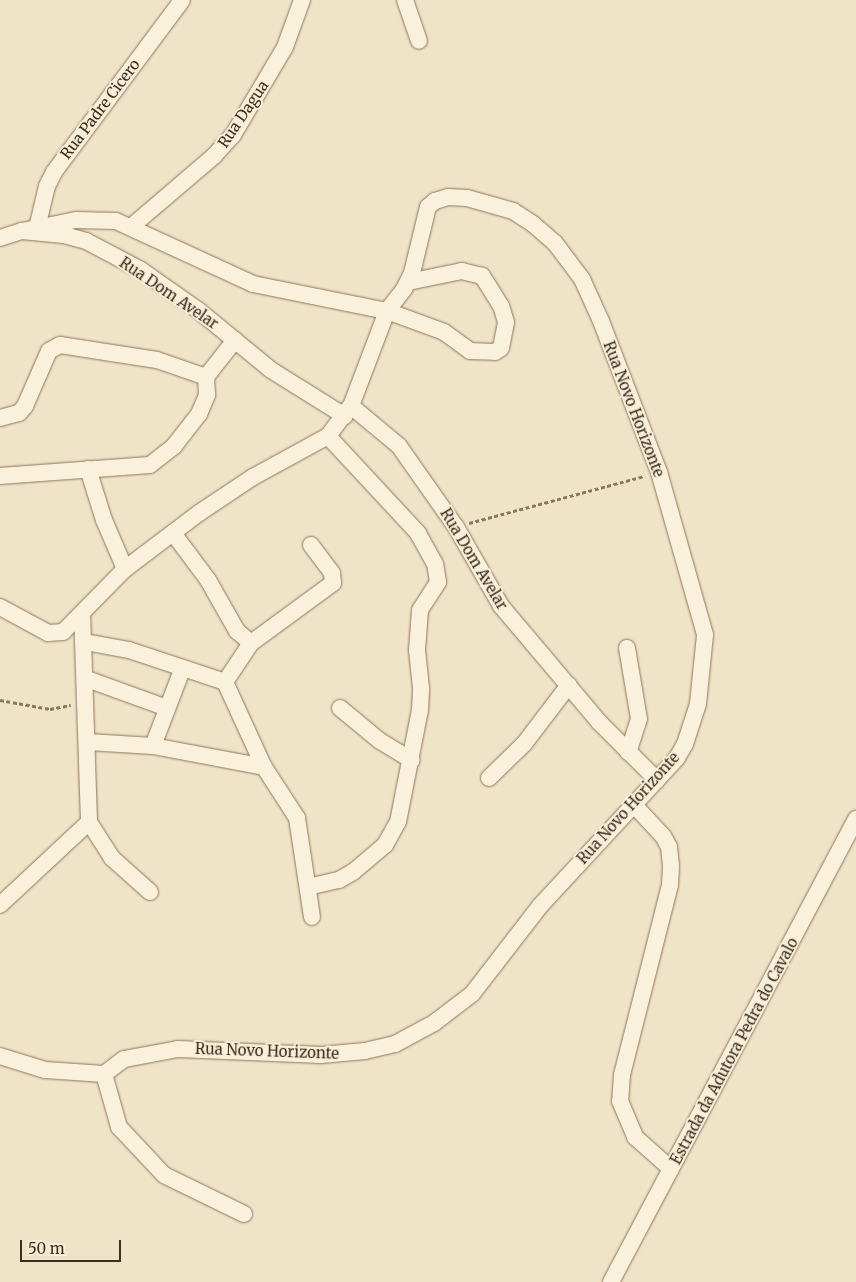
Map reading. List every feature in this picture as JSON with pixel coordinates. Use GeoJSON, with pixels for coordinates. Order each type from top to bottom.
{"type":"FeatureCollection","features":[{"type":"Feature","properties":{"kind":"street","name":"Rua Padre Cicero"},"geometry":{"type":"LineString","coordinates":[[29,230],[54,172],[182,0]]}},
{"type":"Feature","properties":{"kind":"street","name":"Rua Dagua"},"geometry":{"type":"LineString","coordinates":[[132,226],[214,156],[233,134],[285,47],[302,0]]}},
{"type":"Feature","properties":{"kind":"street"},"geometry":{"type":"LineString","coordinates":[[405,0],[419,42]]}},
{"type":"Feature","properties":{"kind":"street","name":"Rua Novo Horizonte"},"geometry":{"type":"LineString","coordinates":[[104,1074],[124,1059],[172,1050],[230,1049],[321,1055],[365,1051],[407,1038],[434,1024],[472,994],[540,906],[676,758],[693,723],[702,679],[705,635],[659,472],[601,321],[571,263],[534,224],[513,211],[484,201],[448,197],[435,201],[428,206],[408,282]]}},
{"type":"Feature","properties":{"kind":"street"},"geometry":{"type":"LineString","coordinates":[[0,607],[48,633],[63,632],[82,615],[125,569],[173,533],[253,477],[328,436],[348,411],[387,311],[408,282],[462,271],[482,276],[501,306],[506,322],[501,348],[494,352],[470,351],[444,332],[387,311],[253,284],[132,226],[94,219],[29,230]]}},
{"type":"Feature","properties":{"kind":"street","name":"Rua Dom Avelar"},"geometry":{"type":"LineString","coordinates":[[0,238],[29,230],[64,235],[86,241],[141,270],[235,340],[271,370],[348,411],[399,446],[456,527],[500,606],[628,752],[657,780]]}},
{"type":"Feature","properties":{"kind":"street"},"geometry":{"type":"LineString","coordinates":[[0,476],[38,476],[88,469],[139,468],[160,459],[204,405],[206,377],[235,340]]}},
{"type":"Feature","properties":{"kind":"street"},"geometry":{"type":"LineString","coordinates":[[0,418],[19,413],[25,406],[50,351],[60,345],[157,360],[206,377]]}},
{"type":"Feature","properties":{"kind":"street"},"geometry":{"type":"LineString","coordinates":[[308,887],[346,876],[385,845],[398,822],[412,760],[421,688],[417,650],[418,620],[424,601],[436,588],[438,574],[428,549],[412,525],[328,436]]}},
{"type":"Feature","properties":{"kind":"street"},"geometry":{"type":"LineString","coordinates":[[88,469],[104,520],[125,569]]}},
{"type":"Feature","properties":{"kind":"street"},"geometry":{"type":"LineString","coordinates":[[173,533],[208,580],[237,631],[251,643]]}},
{"type":"Feature","properties":{"kind":"street"},"geometry":{"type":"LineString","coordinates":[[225,682],[251,643],[333,583],[332,573],[311,545]]}},
{"type":"Feature","properties":{"kind":"street"},"geometry":{"type":"LineString","coordinates":[[82,615],[87,679],[90,822],[112,858],[150,892]]}},
{"type":"Feature","properties":{"kind":"street"},"geometry":{"type":"LineString","coordinates":[[85,642],[129,650],[182,670],[225,682],[264,767],[297,818],[312,917]]}},
{"type":"Feature","properties":{"kind":"street"},"geometry":{"type":"LineString","coordinates":[[627,648],[639,719],[628,752]]}},
{"type":"Feature","properties":{"kind":"street"},"geometry":{"type":"LineString","coordinates":[[154,746],[182,670]]}},
{"type":"Feature","properties":{"kind":"street"},"geometry":{"type":"LineString","coordinates":[[87,679],[167,708]]}},
{"type":"Feature","properties":{"kind":"street"},"geometry":{"type":"LineString","coordinates":[[489,778],[524,744],[568,685]]}},
{"type":"Feature","properties":{"kind":"street"},"geometry":{"type":"LineString","coordinates":[[340,708],[380,741],[412,760]]}},
{"type":"Feature","properties":{"kind":"street"},"geometry":{"type":"LineString","coordinates":[[88,742],[154,746],[264,767]]}},
{"type":"Feature","properties":{"kind":"street"},"geometry":{"type":"LineString","coordinates":[[634,805],[663,836],[669,847],[671,866],[670,885],[622,1075],[620,1101],[635,1137],[671,1169]]}},
{"type":"Feature","properties":{"kind":"street","name":"Estrada da Adutora Pedra do Cavalo"},"geometry":{"type":"LineString","coordinates":[[611,1282],[856,819]]}},
{"type":"Feature","properties":{"kind":"street"},"geometry":{"type":"LineString","coordinates":[[0,904],[90,822]]}},
{"type":"Feature","properties":{"kind":"street"},"geometry":{"type":"LineString","coordinates":[[0,1056],[45,1070],[104,1074],[119,1127],[164,1175],[244,1214]]}},
{"type":"Feature","properties":{"kind":"path"},"geometry":{"type":"LineString","coordinates":[[456,527],[659,472]]}},
{"type":"Feature","properties":{"kind":"path"},"geometry":{"type":"LineString","coordinates":[[0,700],[50,709],[87,702]]}}]}
